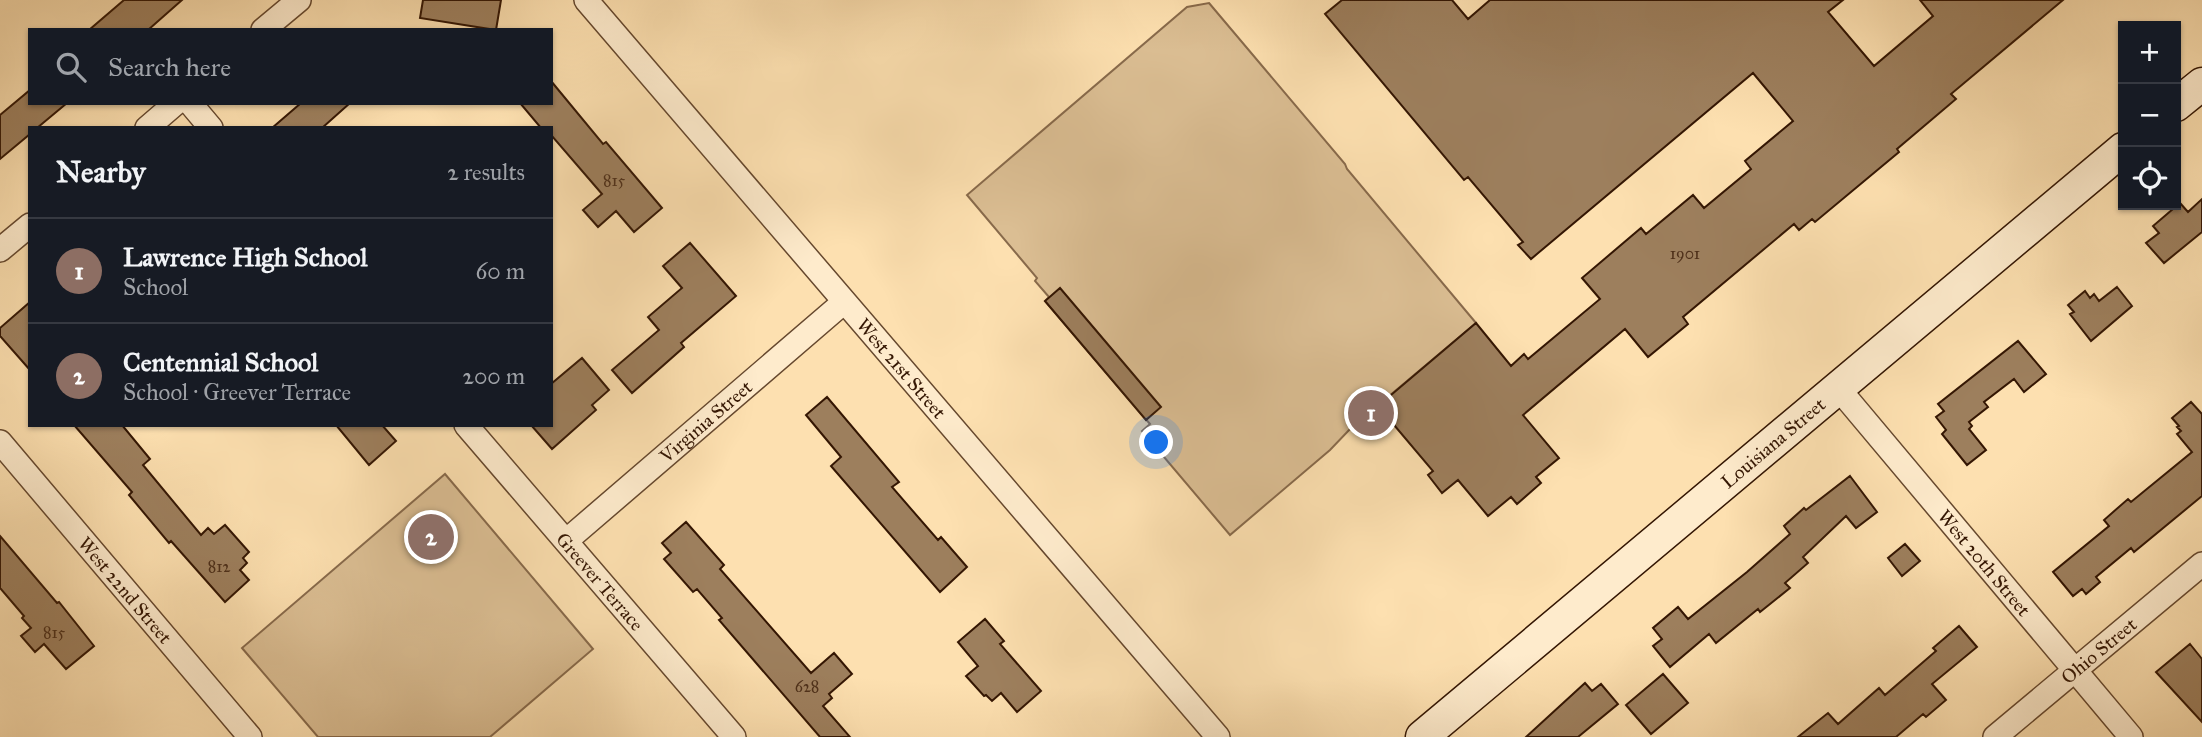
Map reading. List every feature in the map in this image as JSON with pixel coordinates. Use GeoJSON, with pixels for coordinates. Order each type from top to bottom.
{"type":"FeatureCollection","features":[{"type":"Feature","properties":{"kind":"main road"},"geometry":{"type":"LineString","coordinates":[[2181,101],[2202,84]]}},
{"type":"Feature","properties":{"kind":"main road","name":"Louisiana Street"},"geometry":{"type":"LineString","coordinates":[[1422,737],[2118,153]]}},
{"type":"Feature","properties":{"kind":"street"},"geometry":{"type":"LineString","coordinates":[[265,28],[299,0]]}},
{"type":"Feature","properties":{"kind":"street","name":"West 21st Street"},"geometry":{"type":"LineString","coordinates":[[586,0],[1218,737]]}},
{"type":"Feature","properties":{"kind":"street"},"geometry":{"type":"LineString","coordinates":[[148,126],[174,105]]}},
{"type":"Feature","properties":{"kind":"street"},"geometry":{"type":"LineString","coordinates":[[192,105],[209,126]]}},
{"type":"Feature","properties":{"kind":"street"},"geometry":{"type":"LineString","coordinates":[[0,250],[28,227]]}},
{"type":"Feature","properties":{"kind":"street","name":"Virginia Street"},"geometry":{"type":"LineString","coordinates":[[566,541],[845,302]]}},
{"type":"Feature","properties":{"kind":"street","name":"West 20th Street"},"geometry":{"type":"LineString","coordinates":[[1838,388],[2131,737]]}},
{"type":"Feature","properties":{"kind":"street","name":"Greever Terrace"},"geometry":{"type":"LineString","coordinates":[[468,427],[734,737]]}},
{"type":"Feature","properties":{"kind":"street","name":"West 22nd Street"},"geometry":{"type":"LineString","coordinates":[[0,442],[250,737]]}},
{"type":"Feature","properties":{"kind":"street","name":"Ohio Street"},"geometry":{"type":"LineString","coordinates":[[1995,737],[2202,564]]}},
{"type":"Feature","properties":{"kind":"shaded area"},"geometry":{"type":"Polygon","coordinates":[[[1209,3],[1476,323],[1230,535],[1142,431],[1150,424],[1045,301],[1049,297],[1035,281],[1037,278],[967,195],[1187,7],[1209,3]]]}},
{"type":"Feature","properties":{"kind":"shaded area"},"geometry":{"type":"Polygon","coordinates":[[[445,474],[593,649],[490,737],[318,737],[242,648],[445,474]]]}},
{"type":"Feature","properties":{"kind":"building"},"geometry":{"type":"Polygon","coordinates":[[[124,0],[182,0],[150,28],[91,28],[124,0]]]}},
{"type":"Feature","properties":{"kind":"building"},"geometry":{"type":"Polygon","coordinates":[[[423,0],[501,0],[496,28],[420,18],[423,0]]]}},
{"type":"Feature","properties":{"kind":"building"},"geometry":{"type":"Polygon","coordinates":[[[1342,0],[1452,0],[1468,19],[1490,0],[1843,0],[1828,12],[1874,66],[1933,16],[1920,0],[2063,0],[1951,94],[1956,99],[1897,149],[1899,152],[1815,222],[1812,219],[1799,230],[1794,224],[1683,317],[1688,324],[1648,357],[1625,329],[1523,415],[1559,458],[1536,477],[1541,483],[1517,504],[1511,497],[1488,516],[1458,480],[1442,493],[1428,475],[1433,471],[1378,406],[1476,323],[1511,366],[1524,354],[1528,359],[1600,299],[1582,278],[1641,228],[1646,234],[1693,195],[1704,208],[1751,169],[1745,161],[1793,121],[1753,73],[1531,259],[1518,245],[1523,242],[1468,177],[1464,180],[1325,14],[1342,0]]]}},
{"type":"Feature","properties":{"kind":"building"},"geometry":{"type":"Polygon","coordinates":[[[553,83],[603,144],[606,142],[662,208],[634,232],[616,211],[598,227],[583,210],[602,194],[553,137],[553,126],[539,126],[522,105],[553,105],[553,83]]]}},
{"type":"Feature","properties":{"kind":"building"},"geometry":{"type":"Polygon","coordinates":[[[28,92],[28,105],[65,105],[39,126],[28,126],[28,136],[0,159],[0,115],[28,92]]]}},
{"type":"Feature","properties":{"kind":"building"},"geometry":{"type":"Polygon","coordinates":[[[299,105],[348,105],[324,126],[274,126],[299,105]]]}},
{"type":"Feature","properties":{"kind":"building"},"geometry":{"type":"Polygon","coordinates":[[[2202,199],[2202,232],[2164,263],[2146,243],[2159,233],[2153,226],[2172,210],[2181,210],[2181,204],[2188,212],[2202,199]]]}},
{"type":"Feature","properties":{"kind":"building"},"geometry":{"type":"Polygon","coordinates":[[[690,243],[736,296],[681,343],[684,347],[632,393],[612,370],[659,330],[648,317],[682,288],[663,266],[690,243]]]}},
{"type":"Feature","properties":{"kind":"building"},"geometry":{"type":"Polygon","coordinates":[[[2117,287],[2132,306],[2091,341],[2070,314],[2074,312],[2068,305],[2085,291],[2090,298],[2094,294],[2099,301],[2117,287]]]}},
{"type":"Feature","properties":{"kind":"building"},"geometry":{"type":"Polygon","coordinates":[[[1060,288],[1161,407],[1146,420],[1045,301],[1060,288]]]}},
{"type":"Feature","properties":{"kind":"building"},"geometry":{"type":"Polygon","coordinates":[[[28,304],[28,368],[0,336],[0,328],[28,304]]]}},
{"type":"Feature","properties":{"kind":"building"},"geometry":{"type":"Polygon","coordinates":[[[2018,341],[2046,374],[2024,392],[2014,379],[1984,402],[1988,407],[1969,422],[1972,426],[1969,429],[1986,450],[1967,465],[1942,434],[1946,430],[1936,417],[1944,411],[1938,404],[2018,341]]]}},
{"type":"Feature","properties":{"kind":"building"},"geometry":{"type":"Polygon","coordinates":[[[582,358],[609,390],[592,405],[596,410],[552,449],[533,427],[553,427],[553,382],[582,358]]]}},
{"type":"Feature","properties":{"kind":"building"},"geometry":{"type":"Polygon","coordinates":[[[827,397],[899,482],[892,487],[938,540],[941,537],[967,567],[940,592],[831,466],[841,457],[806,415],[827,397]]]}},
{"type":"Feature","properties":{"kind":"building"},"geometry":{"type":"Polygon","coordinates":[[[2191,402],[2202,414],[2202,496],[2134,552],[2131,548],[2096,577],[2100,582],[2086,594],[2082,589],[2073,596],[2053,572],[2109,526],[2104,520],[2128,499],[2131,502],[2192,452],[2177,434],[2181,431],[2172,418],[2191,402]]]}},
{"type":"Feature","properties":{"kind":"building"},"geometry":{"type":"Polygon","coordinates":[[[76,427],[124,427],[150,459],[143,465],[201,535],[208,528],[214,534],[225,525],[249,552],[243,558],[247,563],[240,570],[249,580],[225,602],[171,541],[169,543],[129,495],[132,492],[76,427]]]}},
{"type":"Feature","properties":{"kind":"building"},"geometry":{"type":"Polygon","coordinates":[[[338,427],[384,427],[396,441],[369,465],[338,427]]]}},
{"type":"Feature","properties":{"kind":"building"},"geometry":{"type":"Polygon","coordinates":[[[1850,476],[1877,512],[1856,528],[1846,516],[1803,557],[1808,563],[1785,583],[1790,588],[1760,612],[1758,609],[1716,643],[1709,634],[1670,667],[1653,646],[1662,639],[1653,628],[1678,607],[1688,619],[1790,534],[1784,526],[1804,508],[1806,510],[1850,476]]]}},
{"type":"Feature","properties":{"kind":"building"},"geometry":{"type":"Polygon","coordinates":[[[686,522],[724,565],[720,569],[811,673],[834,653],[852,674],[829,694],[832,698],[823,706],[850,737],[820,737],[719,620],[722,618],[697,589],[693,592],[664,559],[671,553],[662,543],[686,522]]]}},
{"type":"Feature","properties":{"kind":"building"},"geometry":{"type":"Polygon","coordinates":[[[0,536],[94,646],[66,669],[44,644],[35,652],[21,636],[31,628],[0,588],[0,536]]]}},
{"type":"Feature","properties":{"kind":"building"},"geometry":{"type":"Polygon","coordinates":[[[1905,544],[1920,561],[1902,576],[1888,558],[1905,544]]]}},
{"type":"Feature","properties":{"kind":"building"},"geometry":{"type":"Polygon","coordinates":[[[985,619],[1004,641],[1000,644],[1041,691],[1017,712],[1001,693],[992,701],[966,676],[978,666],[958,642],[985,619]]]}},
{"type":"Feature","properties":{"kind":"building"},"geometry":{"type":"Polygon","coordinates":[[[1959,626],[1977,647],[1932,684],[1946,700],[1926,717],[1923,714],[1896,737],[1798,737],[1828,713],[1838,724],[1879,688],[1885,695],[1936,651],[1933,648],[1959,626]]]}},
{"type":"Feature","properties":{"kind":"building"},"geometry":{"type":"Polygon","coordinates":[[[2190,644],[2202,659],[2202,722],[2156,672],[2190,644]]]}},
{"type":"Feature","properties":{"kind":"building"},"geometry":{"type":"Polygon","coordinates":[[[1663,674],[1688,703],[1651,734],[1626,705],[1663,674]]]}},
{"type":"Feature","properties":{"kind":"building"},"geometry":{"type":"Polygon","coordinates":[[[1585,683],[1592,691],[1601,684],[1618,704],[1578,737],[1526,737],[1585,683]]]}},
{"type":"Feature","properties":{"kind":"place","name":"Lawrence High School"},"geometry":{"type":"Point","coordinates":[1371,413]}},
{"type":"Feature","properties":{"kind":"place","name":"Centennial School"},"geometry":{"type":"Point","coordinates":[431,537]}}]}
